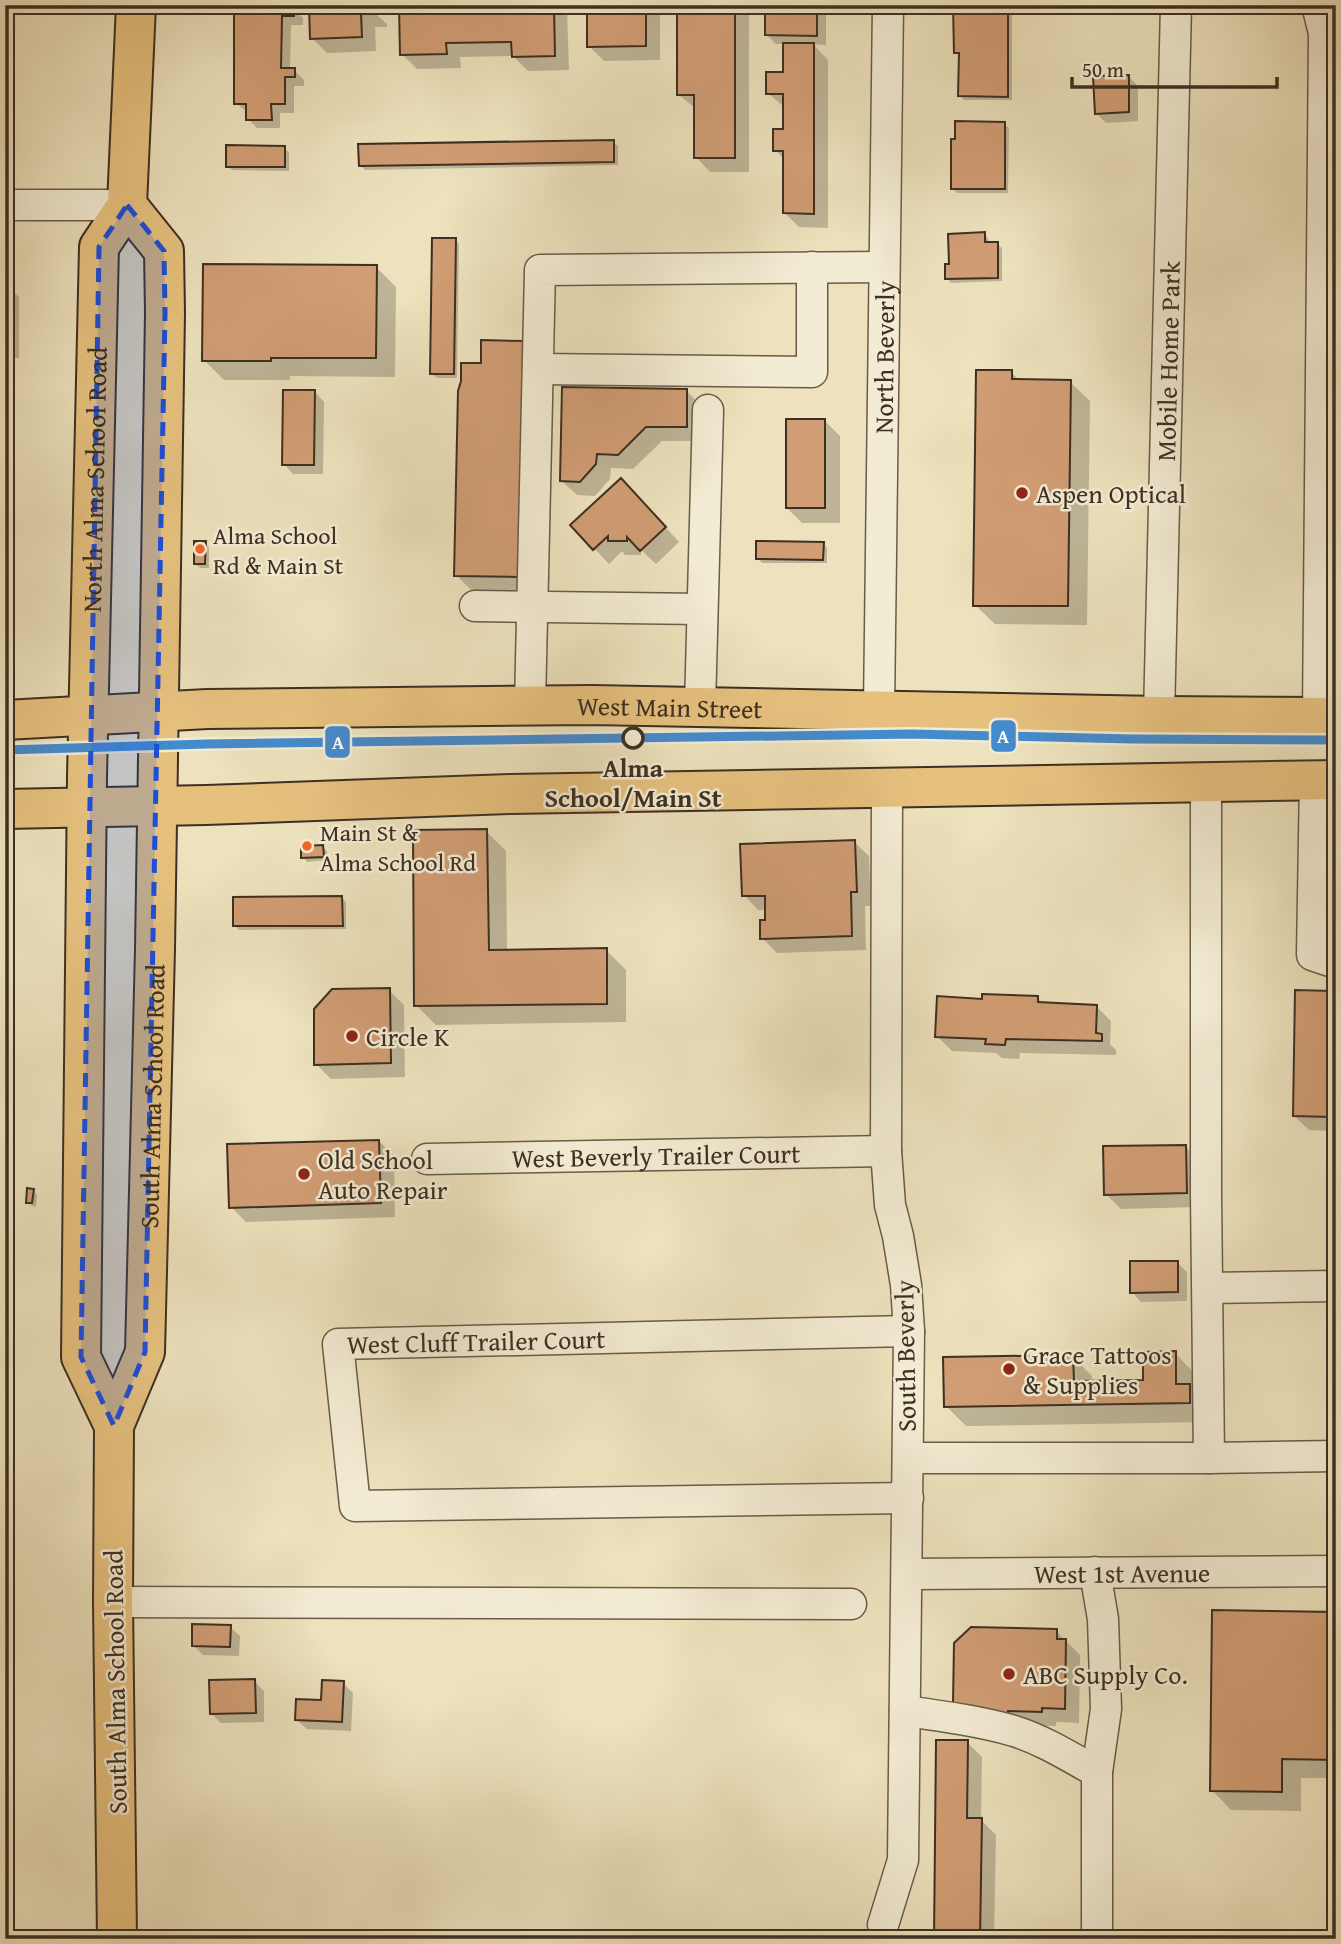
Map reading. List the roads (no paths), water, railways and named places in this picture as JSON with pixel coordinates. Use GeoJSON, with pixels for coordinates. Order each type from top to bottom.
{"type":"FeatureCollection","features":[{"type":"Feature","properties":{"kind":"main road"},"geometry":{"type":"LineString","coordinates":[[136,5],[127,205],[164,251],[159,712]]}},
{"type":"Feature","properties":{"kind":"main road","name":"North Alma School Road"},"geometry":{"type":"LineString","coordinates":[[87,765],[99,247],[127,205]]}},
{"type":"Feature","properties":{"kind":"main road","name":"West Main Street"},"geometry":{"type":"LineString","coordinates":[[5,720],[206,709],[530,705],[1327,717]]}},
{"type":"Feature","properties":{"kind":"main road","name":"South Alma School Road"},"geometry":{"type":"LineString","coordinates":[[117,1939],[114,1426],[145,1352],[159,712]]}},
{"type":"Feature","properties":{"kind":"main road","name":"South Alma School Road"},"geometry":{"type":"LineString","coordinates":[[87,765],[81,1357],[114,1426]]}},
{"type":"Feature","properties":{"kind":"main road"},"geometry":{"type":"LineString","coordinates":[[5,808],[887,786],[1325,780]]}},
{"type":"Feature","properties":{"kind":"street","name":"North Beverly"},"geometry":{"type":"LineString","coordinates":[[879,709],[888,5]]}},
{"type":"Feature","properties":{"kind":"street","name":"Mobile Home Park"},"geometry":{"type":"LineString","coordinates":[[1158,716],[1176,5]]}},
{"type":"Feature","properties":{"kind":"street"},"geometry":{"type":"LineString","coordinates":[[1317,5],[1324,33],[1327,717]]}},
{"type":"Feature","properties":{"kind":"street"},"geometry":{"type":"LineString","coordinates":[[5,205],[127,205]]}},
{"type":"Feature","properties":{"kind":"street"},"geometry":{"type":"LineString","coordinates":[[538,369],[812,372],[812,267]]}},
{"type":"Feature","properties":{"kind":"street"},"geometry":{"type":"LineString","coordinates":[[530,705],[540,270],[884,267]]}},
{"type":"Feature","properties":{"kind":"street"},"geometry":{"type":"LineString","coordinates":[[700,707],[708,410]]}},
{"type":"Feature","properties":{"kind":"street"},"geometry":{"type":"LineString","coordinates":[[475,606],[702,609]]}},
{"type":"Feature","properties":{"kind":"street"},"geometry":{"type":"LineString","coordinates":[[1325,780],[1312,955],[1336,962]]}},
{"type":"Feature","properties":{"kind":"street"},"geometry":{"type":"LineString","coordinates":[[1206,782],[1209,1458]]}},
{"type":"Feature","properties":{"kind":"street","name":"South Beverly"},"geometry":{"type":"LineString","coordinates":[[883,1925],[903,1860],[909,1331],[906,1285],[890,1205],[886,1151],[887,786]]}},
{"type":"Feature","properties":{"kind":"street","name":"West Beverly Trailer Court"},"geometry":{"type":"LineString","coordinates":[[427,1159],[886,1151]]}},
{"type":"Feature","properties":{"kind":"street"},"geometry":{"type":"LineString","coordinates":[[1208,1288],[1336,1286]]}},
{"type":"Feature","properties":{"kind":"street","name":"West Cluff Trailer Court"},"geometry":{"type":"LineString","coordinates":[[908,1498],[355,1506],[338,1344],[909,1331]]}},
{"type":"Feature","properties":{"kind":"street"},"geometry":{"type":"LineString","coordinates":[[908,1458],[1336,1456]]}},
{"type":"Feature","properties":{"kind":"street","name":"West 1st Avenue"},"geometry":{"type":"LineString","coordinates":[[907,1574],[1336,1571]]}},
{"type":"Feature","properties":{"kind":"street"},"geometry":{"type":"LineString","coordinates":[[1095,1572],[1103,1619],[1106,1709],[1097,1772],[1097,1939]]}},
{"type":"Feature","properties":{"kind":"street"},"geometry":{"type":"LineString","coordinates":[[113,1602],[851,1604]]}},
{"type":"Feature","properties":{"kind":"street"},"geometry":{"type":"LineString","coordinates":[[905,1711],[1014,1731],[1056,1748],[1097,1772]]}},
{"type":"Feature","properties":{"kind":"place","name":"Aspen Optical"},"geometry":{"type":"Point","coordinates":[1022,493]}},
{"type":"Feature","properties":{"kind":"place","name":"Alma School Rd & Main St"},"geometry":{"type":"Point","coordinates":[200,549]}},
{"type":"Feature","properties":{"kind":"place","name":"Alma School/Main St"},"geometry":{"type":"Point","coordinates":[633,738]}},
{"type":"Feature","properties":{"kind":"place","name":"Main St & Alma School Rd"},"geometry":{"type":"Point","coordinates":[307,846]}},
{"type":"Feature","properties":{"kind":"place","name":"Circle K"},"geometry":{"type":"Point","coordinates":[352,1036]}},
{"type":"Feature","properties":{"kind":"place","name":"Old School Auto Repair"},"geometry":{"type":"Point","coordinates":[304,1174]}},
{"type":"Feature","properties":{"kind":"place","name":"Grace Tattoos & Supplies"},"geometry":{"type":"Point","coordinates":[1009,1369]}},
{"type":"Feature","properties":{"kind":"place","name":"ABC Supply Co."},"geometry":{"type":"Point","coordinates":[1009,1674]}}]}
